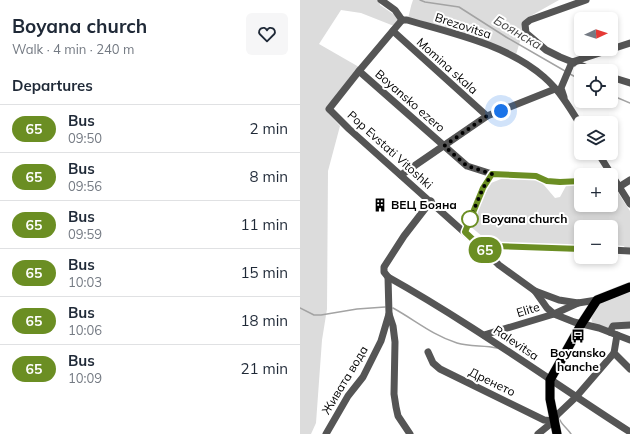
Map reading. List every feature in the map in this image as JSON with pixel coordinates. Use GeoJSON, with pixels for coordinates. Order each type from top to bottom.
{"type":"FeatureCollection","features":[{"type":"Feature","properties":{"kind":"main road"},"geometry":{"type":"LineString","coordinates":[[557,434],[550,399],[550,380],[582,323],[597,300],[630,287]]}},
{"type":"Feature","properties":{"kind":"street"},"geometry":{"type":"LineString","coordinates":[[359,71],[402,20],[395,10],[381,0]]}},
{"type":"Feature","properties":{"kind":"street"},"geometry":{"type":"LineString","coordinates":[[577,64],[546,50],[526,33],[525,24],[530,20],[586,0]]}},
{"type":"Feature","properties":{"kind":"street","name":"Brezovitsa"},"geometry":{"type":"LineString","coordinates":[[402,20],[407,20],[484,43],[529,65],[545,78],[565,100],[575,116]]}},
{"type":"Feature","properties":{"kind":"street","name":"Momina skala"},"geometry":{"type":"LineString","coordinates":[[393,31],[487,116]]}},
{"type":"Feature","properties":{"kind":"street"},"geometry":{"type":"LineString","coordinates":[[565,100],[561,88],[572,62],[630,43]]}},
{"type":"Feature","properties":{"kind":"street","name":"Pop Evstati Vitoshki"},"geometry":{"type":"LineString","coordinates":[[359,71],[329,109],[353,133],[465,232],[499,265],[535,291],[547,308],[554,314],[630,340]]}},
{"type":"Feature","properties":{"kind":"street","name":"Boyansko ezero"},"geometry":{"type":"LineString","coordinates":[[359,71],[467,166],[492,174],[536,176],[547,181],[574,181]]}},
{"type":"Feature","properties":{"kind":"street"},"geometry":{"type":"LineString","coordinates":[[618,79],[630,83]]}},
{"type":"Feature","properties":{"kind":"street"},"geometry":{"type":"LineString","coordinates":[[401,175],[487,116],[555,89]]}},
{"type":"Feature","properties":{"kind":"street"},"geometry":{"type":"LineString","coordinates":[[465,232],[483,188],[492,174]]}},
{"type":"Feature","properties":{"kind":"street"},"geometry":{"type":"LineString","coordinates":[[630,180],[619,186],[630,204]]}},
{"type":"Feature","properties":{"kind":"street"},"geometry":{"type":"LineString","coordinates":[[410,434],[398,416],[394,394],[395,342],[393,326],[389,314],[388,277],[384,272],[384,265],[422,212],[431,202]]}},
{"type":"Feature","properties":{"kind":"street"},"geometry":{"type":"LineString","coordinates":[[484,250],[494,246],[574,249]]}},
{"type":"Feature","properties":{"kind":"street"},"geometry":{"type":"LineString","coordinates":[[618,250],[630,251]]}},
{"type":"Feature","properties":{"kind":"street","name":"Ralevitsa"},"geometry":{"type":"LineString","coordinates":[[388,277],[484,335],[630,432]]}},
{"type":"Feature","properties":{"kind":"street"},"geometry":{"type":"LineString","coordinates":[[535,291],[559,300],[578,303],[597,300]]}},
{"type":"Feature","properties":{"kind":"street","name":"Elite"},"geometry":{"type":"LineString","coordinates":[[484,335],[554,314],[578,303]]}},
{"type":"Feature","properties":{"kind":"street","name":"Живата вода"},"geometry":{"type":"LineString","coordinates":[[326,434],[348,396],[363,377],[381,341],[389,314]]}},
{"type":"Feature","properties":{"kind":"street"},"geometry":{"type":"LineString","coordinates":[[610,332],[613,326],[630,325]]}},
{"type":"Feature","properties":{"kind":"street"},"geometry":{"type":"LineString","coordinates":[[538,434],[554,421],[557,415],[576,397],[614,353],[617,335]]}},
{"type":"Feature","properties":{"kind":"street","name":"Дренето"},"geometry":{"type":"LineString","coordinates":[[428,352],[433,362],[440,369],[544,420],[554,421]]}},
{"type":"Feature","properties":{"kind":"street"},"geometry":{"type":"LineString","coordinates":[[614,353],[630,369]]}},
{"type":"Feature","properties":{"kind":"shaded area"},"geometry":{"type":"Polygon","coordinates":[[[300,0],[379,0],[380,5],[399,18],[394,26],[361,13],[341,10],[319,44],[359,67],[328,113],[340,126],[328,171],[327,309],[322,340],[316,423],[311,434],[300,434],[300,0]]]}},
{"type":"Feature","properties":{"kind":"shaded area"},"geometry":{"type":"Polygon","coordinates":[[[413,0],[559,0],[527,18],[515,58],[484,43],[407,20],[413,0]]]}},
{"type":"Feature","properties":{"kind":"shaded area"},"geometry":{"type":"Polygon","coordinates":[[[506,177],[538,178],[555,198],[560,197],[566,186],[574,186],[574,212],[618,212],[618,193],[630,211],[630,248],[618,246],[618,220],[574,220],[574,246],[490,243],[470,226],[491,183],[506,177]]]}},
{"type":"Feature","properties":{"kind":"shaded area"},"geometry":{"type":"Polygon","coordinates":[[[630,291],[630,329],[605,328],[592,322],[592,315],[598,305],[604,301],[630,291]]]}},
{"type":"Feature","properties":{"kind":"waterway","name":"Боянска"},"geometry":{"type":"LineString","coordinates":[[420,0],[459,7],[506,37],[565,71]]}},
{"type":"Feature","properties":{"kind":"waterway","name":"Боянска"},"geometry":{"type":"LineString","coordinates":[[570,74],[574,76]]}},
{"type":"Feature","properties":{"kind":"waterway","name":"Боянска"},"geometry":{"type":"LineString","coordinates":[[618,98],[630,103]]}},
{"type":"Feature","properties":{"kind":"waterway"},"geometry":{"type":"LineString","coordinates":[[300,308],[314,315],[321,315],[357,309],[385,307]]}},
{"type":"Feature","properties":{"kind":"waterway"},"geometry":{"type":"LineString","coordinates":[[393,308],[448,340],[472,346],[497,348]]}},
{"type":"Feature","properties":{"kind":"waterway"},"geometry":{"type":"LineString","coordinates":[[560,420],[571,434]]}},
{"type":"Feature","properties":{"kind":"bus line","name":"65"},"geometry":{"type":"LineString","coordinates":[[574,181],[547,181],[536,176],[492,174],[483,188],[465,232],[484,250],[494,246],[574,249]]}},
{"type":"Feature","properties":{"kind":"place","name":"ВЕЦ Бояна"},"geometry":{"type":"Point","coordinates":[380,205]}},
{"type":"Feature","properties":{"kind":"place","name":"Boyana church"},"geometry":{"type":"Point","coordinates":[470,219]}},
{"type":"Feature","properties":{"kind":"place","name":"Boyansko hanche"},"geometry":{"type":"Point","coordinates":[578,336]}},
{"type":"Feature","properties":{"kind":"route"},"geometry":{"type":"LineString","coordinates":[[470,219],[483,188],[492,174],[472,169],[462,163],[444,146],[487,116],[501,111]]}}]}
